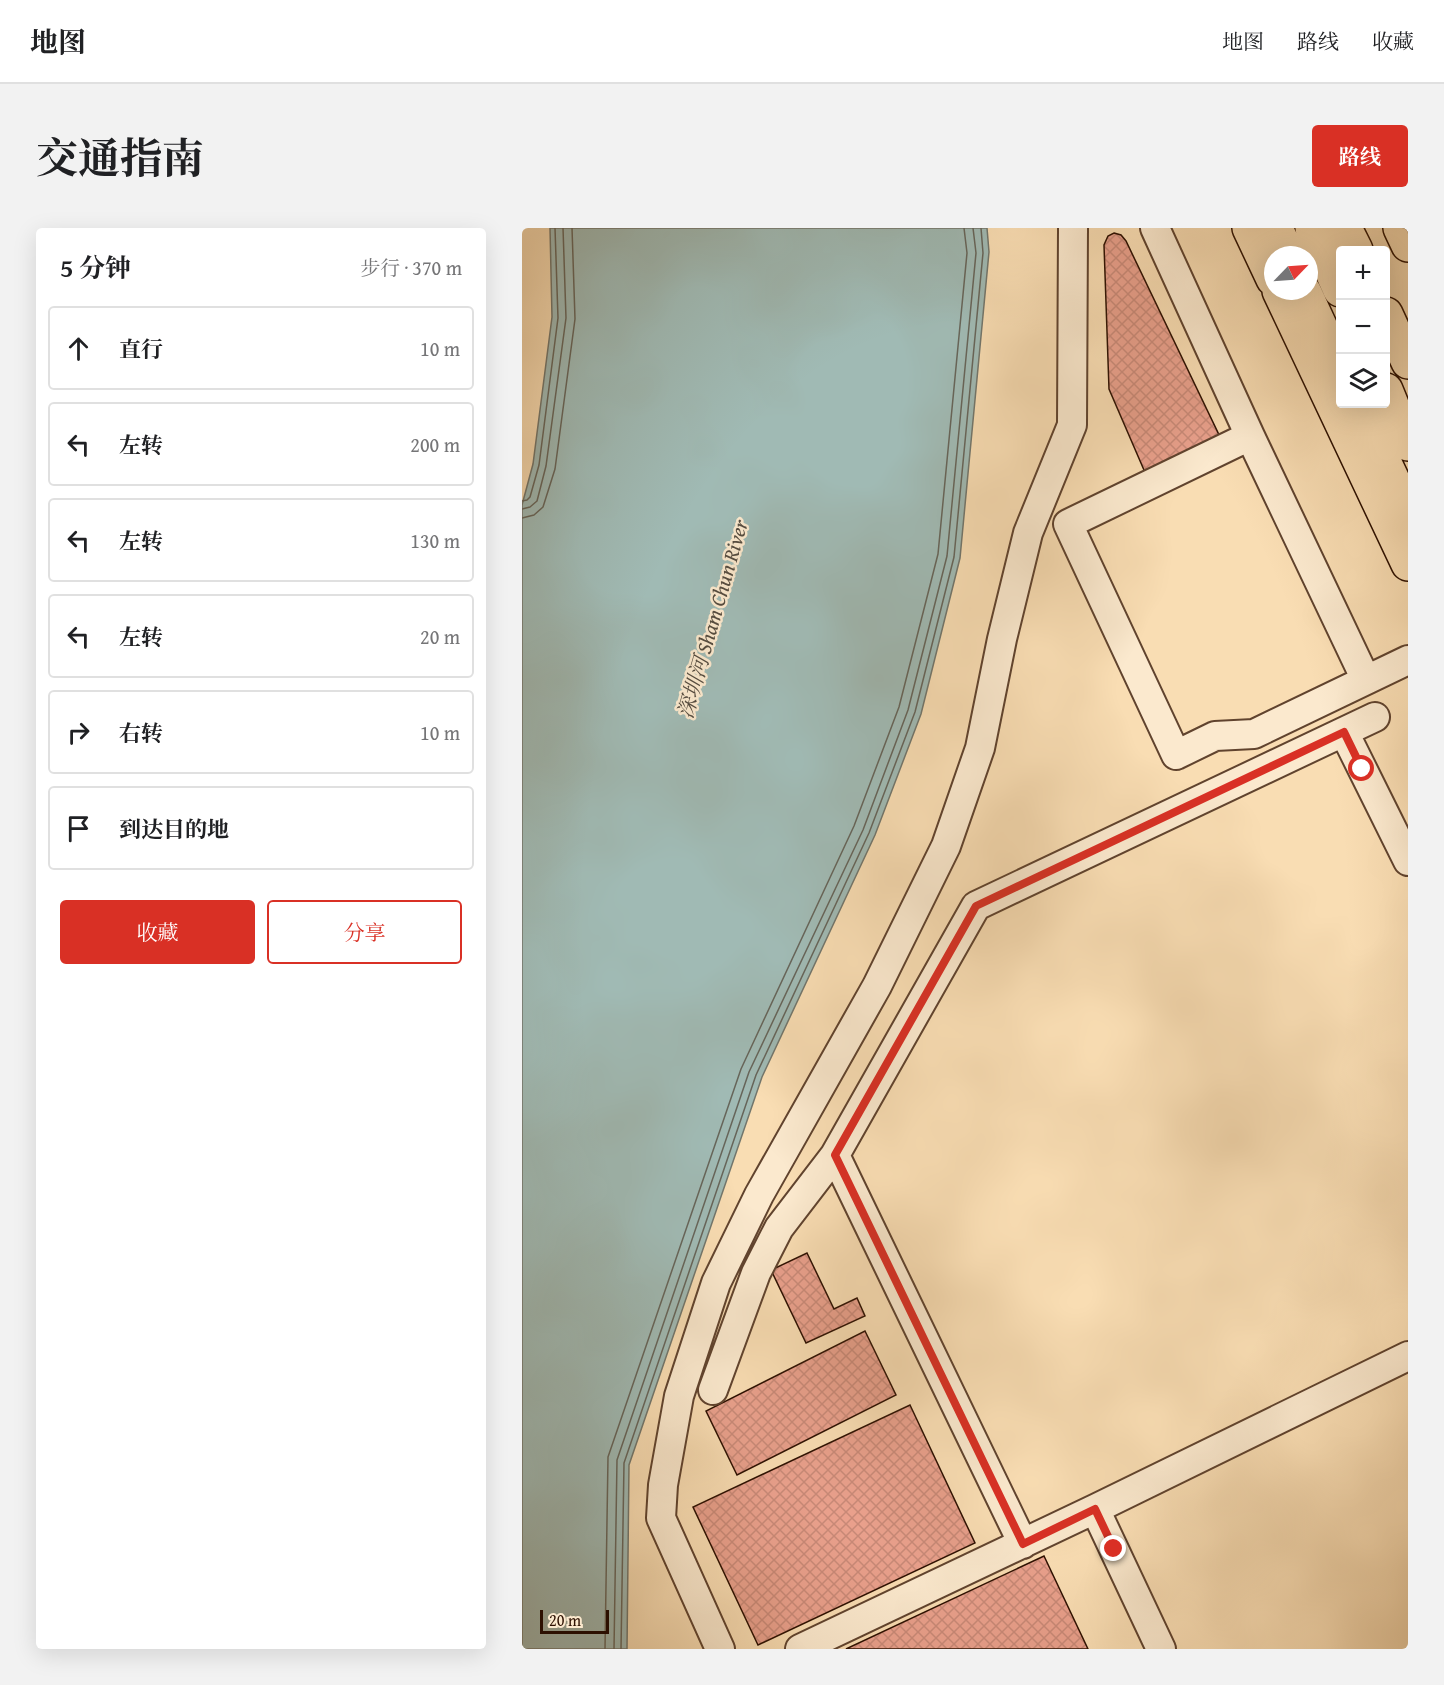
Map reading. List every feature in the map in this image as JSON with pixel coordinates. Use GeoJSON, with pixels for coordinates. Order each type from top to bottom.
{"type":"FeatureCollection","features":[{"type":"Feature","properties":{"kind":"main road"},"geometry":{"type":"LineString","coordinates":[[1249,228],[1264,260]]}},
{"type":"Feature","properties":{"kind":"main road"},"geometry":{"type":"LineString","coordinates":[[1276,228],[1284,246]]}},
{"type":"Feature","properties":{"kind":"main road"},"geometry":{"type":"LineString","coordinates":[[1312,228],[1336,279]]}},
{"type":"Feature","properties":{"kind":"main road"},"geometry":{"type":"LineString","coordinates":[[1345,228],[1354,246]]}},
{"type":"Feature","properties":{"kind":"main road"},"geometry":{"type":"LineString","coordinates":[[1400,228],[1408,246]]}},
{"type":"Feature","properties":{"kind":"main road"},"geometry":{"type":"LineString","coordinates":[[1283,300],[1408,564]]}},
{"type":"Feature","properties":{"kind":"main road"},"geometry":{"type":"LineString","coordinates":[[1309,300],[1336,359]]}},
{"type":"Feature","properties":{"kind":"main road"},"geometry":{"type":"LineString","coordinates":[[1390,323],[1408,362]]}},
{"type":"Feature","properties":{"kind":"main road"},"geometry":{"type":"LineString","coordinates":[[1390,400],[1408,444]]}},
{"type":"Feature","properties":{"kind":"main road"},"geometry":{"type":"LineString","coordinates":[[1359,408],[1408,512]]}},
{"type":"Feature","properties":{"kind":"lane"},"geometry":{"type":"LineString","coordinates":[[720,1649],[661,1518],[663,1485],[679,1396],[716,1283],[759,1195],[887,966],[946,846],[980,748],[1002,639],[1028,533],[1072,425],[1073,228]]}},
{"type":"Feature","properties":{"kind":"lane"},"geometry":{"type":"LineString","coordinates":[[1155,228],[1366,680]]}},
{"type":"Feature","properties":{"kind":"lane"},"geometry":{"type":"LineString","coordinates":[[1251,436],[1068,524],[1176,754],[1215,735],[1254,734],[1408,660]]}},
{"type":"Feature","properties":{"kind":"lane"},"geometry":{"type":"LineString","coordinates":[[713,1390],[756,1273],[779,1228],[835,1155],[976,906],[1375,717]]}},
{"type":"Feature","properties":{"kind":"lane"},"geometry":{"type":"LineString","coordinates":[[1344,732],[1408,861]]}},
{"type":"Feature","properties":{"kind":"lane"},"geometry":{"type":"LineString","coordinates":[[835,1155],[1023,1544]]}},
{"type":"Feature","properties":{"kind":"lane"},"geometry":{"type":"LineString","coordinates":[[800,1649],[1023,1544],[1408,1356]]}},
{"type":"Feature","properties":{"kind":"lane"},"geometry":{"type":"LineString","coordinates":[[1095,1509],[1161,1649]]}},
{"type":"Feature","properties":{"kind":"water","name":"深圳河 Sham Chun River"},"geometry":{"type":"Polygon","coordinates":[[[550,228],[987,228],[989,252],[960,558],[921,714],[875,835],[762,1077],[629,1465],[627,1649],[522,1649],[522,505],[533,464],[552,317],[550,228]]]}},
{"type":"Feature","properties":{"kind":"building"},"geometry":{"type":"Polygon","coordinates":[[[1114,233],[1121,235],[1126,241],[1221,439],[1147,477],[1109,389],[1104,245],[1108,236],[1114,233]]]}},
{"type":"Feature","properties":{"kind":"building"},"geometry":{"type":"Polygon","coordinates":[[[807,1253],[834,1309],[857,1298],[865,1316],[806,1343],[771,1270],[807,1253]]]}},
{"type":"Feature","properties":{"kind":"building"},"geometry":{"type":"Polygon","coordinates":[[[865,1331],[896,1395],[737,1475],[706,1411],[865,1331]]]}},
{"type":"Feature","properties":{"kind":"building"},"geometry":{"type":"Polygon","coordinates":[[[910,1405],[975,1543],[758,1645],[693,1507],[910,1405]]]}},
{"type":"Feature","properties":{"kind":"building"},"geometry":{"type":"Polygon","coordinates":[[[1044,1556],[1088,1649],[846,1649],[1044,1556]]]}},
{"type":"Feature","properties":{"kind":"route"},"geometry":{"type":"LineString","coordinates":[[1114,1549],[1095,1509],[1023,1544],[835,1155],[976,906],[1344,732],[1362,769]]}}]}
